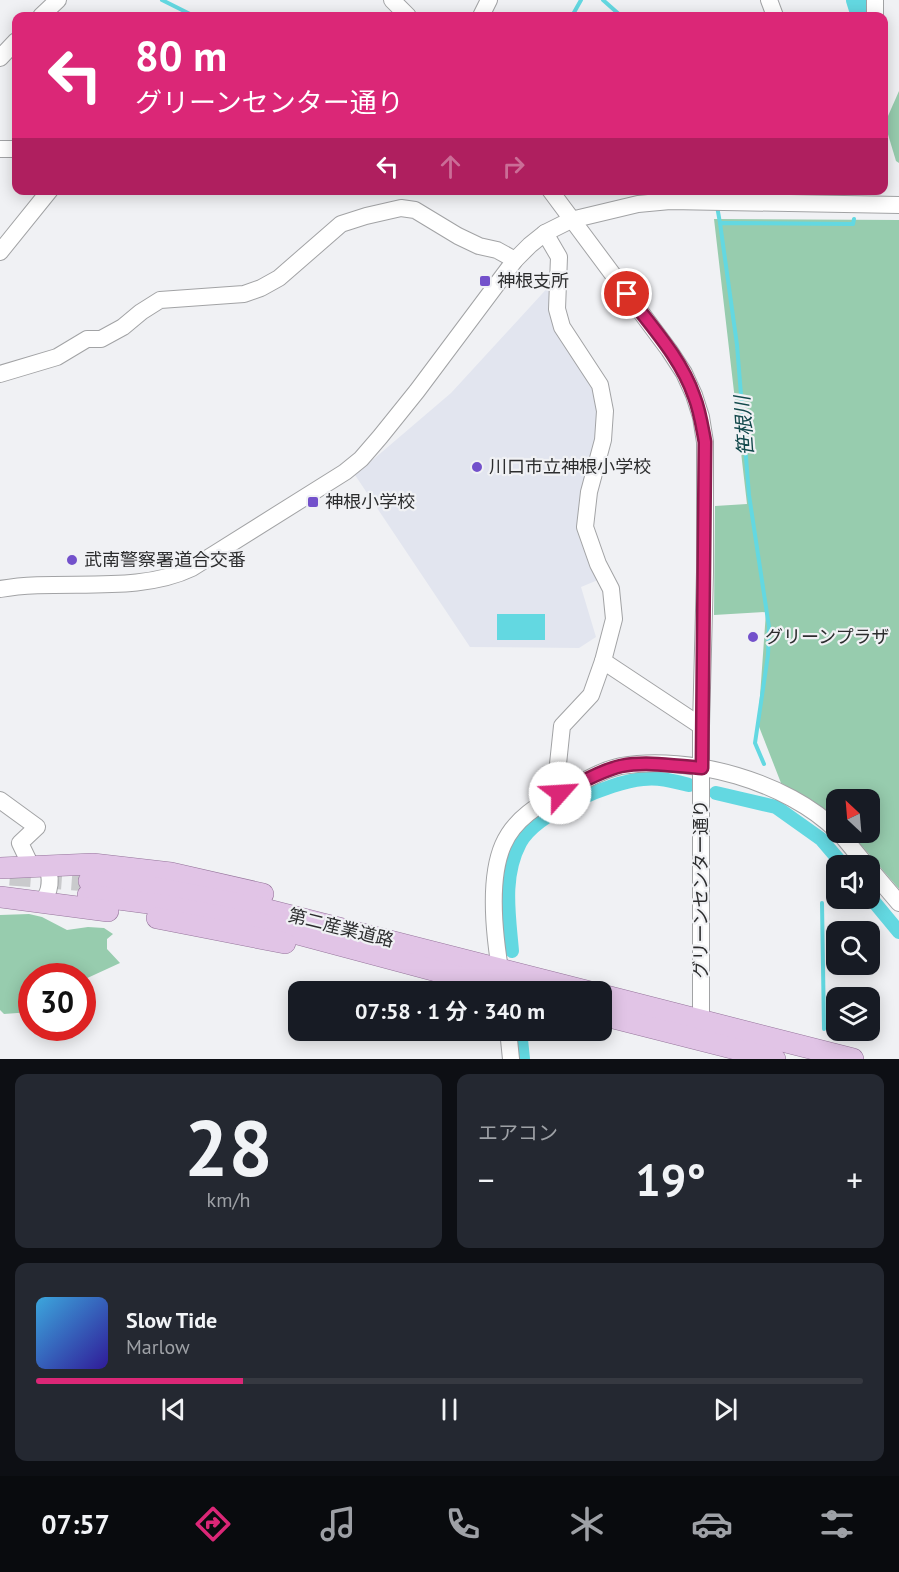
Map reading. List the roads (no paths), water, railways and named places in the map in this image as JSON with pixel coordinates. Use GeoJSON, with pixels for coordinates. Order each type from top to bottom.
{"type":"FeatureCollection","features":[{"type":"Feature","properties":{"kind":"main road"},"geometry":{"type":"LineString","coordinates":[[0,867],[93,864],[193,878],[260,893],[348,920],[384,948]]}},
{"type":"Feature","properties":{"kind":"main road","name":"第二産業道路"},"geometry":{"type":"LineString","coordinates":[[88,888],[157,888],[220,899],[492,981]]}},
{"type":"Feature","properties":{"kind":"main road"},"geometry":{"type":"LineString","coordinates":[[0,897],[148,916],[320,950],[384,948]]}},
{"type":"Feature","properties":{"kind":"main road"},"geometry":{"type":"LineString","coordinates":[[612,999],[701,1040],[853,1059]]}},
{"type":"Feature","properties":{"kind":"main road"},"geometry":{"type":"LineString","coordinates":[[612,1018],[775,1059]]}},
{"type":"Feature","properties":{"kind":"street"},"geometry":{"type":"LineString","coordinates":[[45,12],[58,0]]}},
{"type":"Feature","properties":{"kind":"street"},"geometry":{"type":"LineString","coordinates":[[392,0],[404,12]]}},
{"type":"Feature","properties":{"kind":"street"},"geometry":{"type":"LineString","coordinates":[[0,58],[12,45]]}},
{"type":"Feature","properties":{"kind":"street"},"geometry":{"type":"LineString","coordinates":[[0,252],[46,195]]}},
{"type":"Feature","properties":{"kind":"street","name":"グリーンセンター通り"},"geometry":{"type":"LineString","coordinates":[[554,195],[679,365],[694,395],[701,417],[705,442],[701,726],[701,1040]]}},
{"type":"Feature","properties":{"kind":"street"},"geometry":{"type":"LineString","coordinates":[[0,589],[42,584],[132,583],[167,578],[192,568],[345,472],[361,459],[402,409],[515,260],[545,233],[571,220],[638,204],[723,196],[845,198],[899,205]]}},
{"type":"Feature","properties":{"kind":"street"},"geometry":{"type":"LineString","coordinates":[[0,374],[57,357],[87,339],[101,339],[123,327],[160,300],[244,294],[261,288],[279,278],[341,224],[401,208],[415,210],[458,236],[479,246],[497,250],[515,260]]}},
{"type":"Feature","properties":{"kind":"street"},"geometry":{"type":"LineString","coordinates":[[545,233],[559,257],[557,309],[562,327],[600,385],[605,411],[603,440],[589,492],[585,527],[598,564],[611,589],[614,619],[603,662],[591,695],[562,726],[556,783],[560,793]]}},
{"type":"Feature","properties":{"kind":"street"},"geometry":{"type":"LineString","coordinates":[[603,662],[701,726]]}},
{"type":"Feature","properties":{"kind":"street"},"geometry":{"type":"LineString","coordinates":[[505,981],[495,893],[497,867],[503,845],[525,815],[560,793],[619,767],[651,764],[702,768],[769,786],[816,812],[826,821]]}},
{"type":"Feature","properties":{"kind":"street"},"geometry":{"type":"LineString","coordinates":[[0,800],[37,827],[20,843],[38,866],[48,869],[50,875],[48,894],[40,901]]}},
{"type":"Feature","properties":{"kind":"street"},"geometry":{"type":"LineString","coordinates":[[848,843],[858,855]]}},
{"type":"Feature","properties":{"kind":"street"},"geometry":{"type":"LineString","coordinates":[[880,880],[899,903]]}},
{"type":"Feature","properties":{"kind":"street"},"geometry":{"type":"LineString","coordinates":[[509,1041],[511,1059]]}},
{"type":"Feature","properties":{"kind":"water"},"geometry":{"type":"Polygon","coordinates":[[[497,614],[545,614],[545,640],[497,640],[497,614]]]}},
{"type":"Feature","properties":{"kind":"waterway"},"geometry":{"type":"LineString","coordinates":[[162,0],[186,12]]}},
{"type":"Feature","properties":{"kind":"waterway"},"geometry":{"type":"LineString","coordinates":[[574,12],[581,0]]}},
{"type":"Feature","properties":{"kind":"waterway"},"geometry":{"type":"LineString","coordinates":[[603,0],[616,12]]}},
{"type":"Feature","properties":{"kind":"waterway","name":"笹根川"},"geometry":{"type":"LineString","coordinates":[[857,0],[861,12]]}},
{"type":"Feature","properties":{"kind":"waterway"},"geometry":{"type":"LineString","coordinates":[[717,206],[720,223]]}},
{"type":"Feature","properties":{"kind":"waterway","name":"笹根川"},"geometry":{"type":"LineString","coordinates":[[764,764],[755,743],[768,655],[769,627],[749,495],[737,345],[720,223],[853,224],[854,219]]}},
{"type":"Feature","properties":{"kind":"waterway"},"geometry":{"type":"LineString","coordinates":[[512,951],[508,910],[509,883],[514,856],[520,843],[529,832],[557,810],[594,793],[629,781],[666,780],[689,785]]}},
{"type":"Feature","properties":{"kind":"waterway","name":"笹根川"},"geometry":{"type":"LineString","coordinates":[[716,793],[776,807],[821,839],[835,855]]}},
{"type":"Feature","properties":{"kind":"waterway","name":"笹根川"},"geometry":{"type":"LineString","coordinates":[[822,903],[824,1029]]}},
{"type":"Feature","properties":{"kind":"waterway"},"geometry":{"type":"LineString","coordinates":[[880,909],[899,932]]}},
{"type":"Feature","properties":{"kind":"waterway"},"geometry":{"type":"LineString","coordinates":[[521,1041],[523,1059]]}},
{"type":"Feature","properties":{"kind":"tunnel"},"geometry":{"type":"LineString","coordinates":[[10,875],[89,881]]}},
{"type":"Feature","properties":{"kind":"place","name":"神根支所"},"geometry":{"type":"Point","coordinates":[485,281]}},
{"type":"Feature","properties":{"kind":"place","name":"川口市立神根小学校"},"geometry":{"type":"Point","coordinates":[477,467]}},
{"type":"Feature","properties":{"kind":"place","name":"神根小学校"},"geometry":{"type":"Point","coordinates":[313,502]}},
{"type":"Feature","properties":{"kind":"place","name":"武南警察署道合交番"},"geometry":{"type":"Point","coordinates":[72,560]}},
{"type":"Feature","properties":{"kind":"place","name":"グリーンプラザ"},"geometry":{"type":"Point","coordinates":[753,637]}}]}
